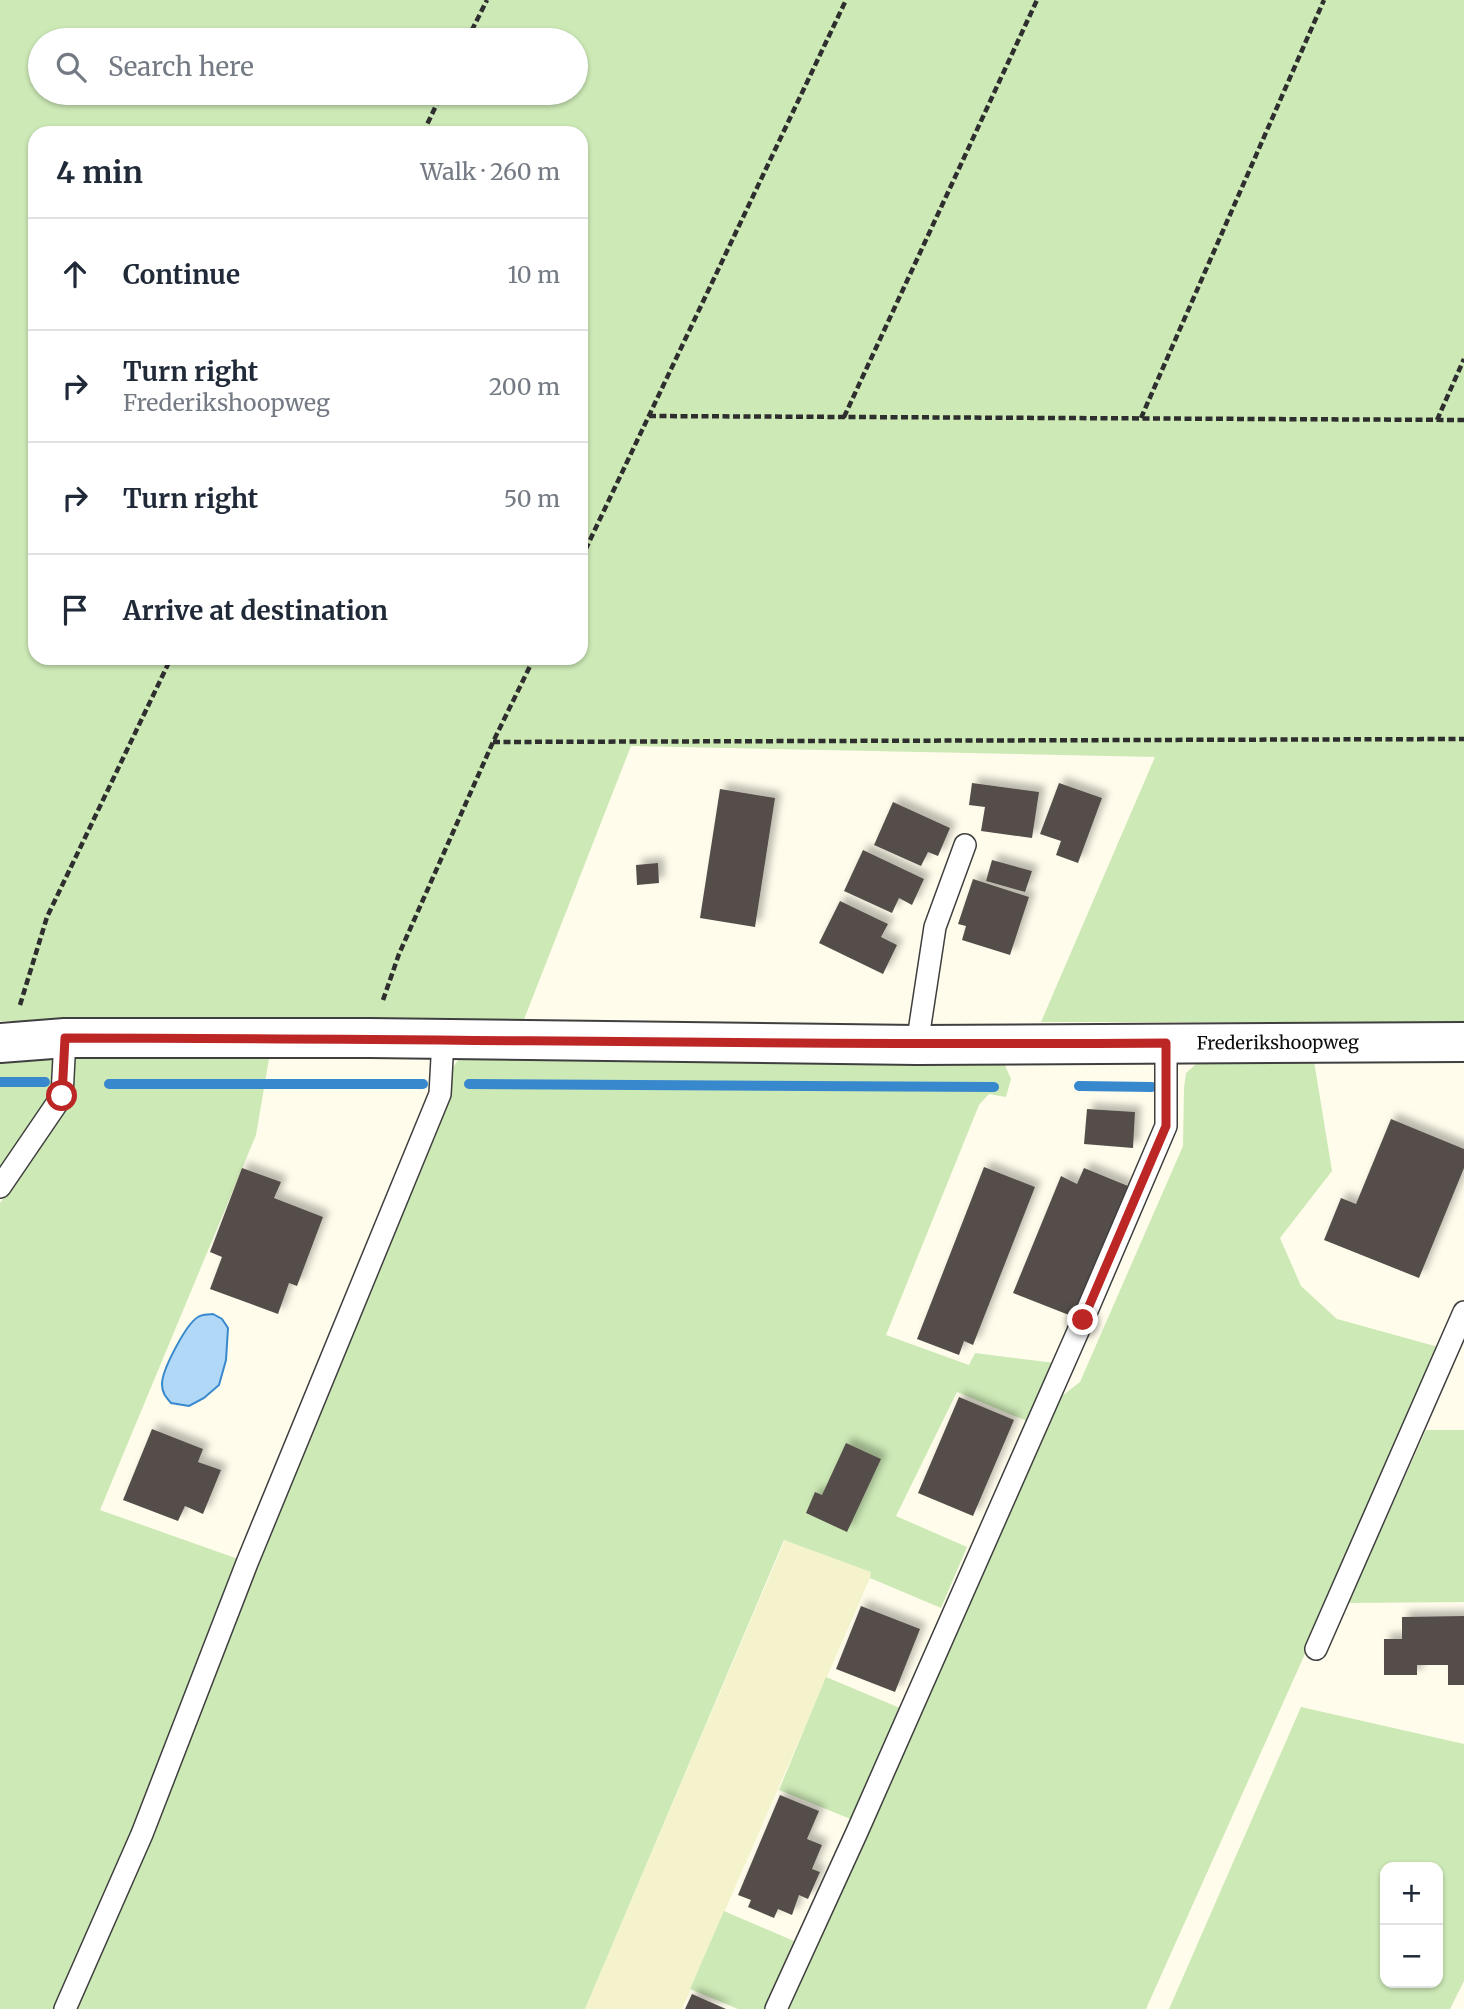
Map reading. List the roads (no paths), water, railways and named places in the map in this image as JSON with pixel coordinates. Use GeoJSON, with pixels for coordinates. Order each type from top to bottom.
{"type":"FeatureCollection","features":[{"type":"Feature","properties":{"kind":"street","name":"Frederikshoopweg"},"geometry":{"type":"LineString","coordinates":[[4,1043],[65,1038],[370,1038],[917,1045],[1464,1042]]}},
{"type":"Feature","properties":{"kind":"lane"},"geometry":{"type":"LineString","coordinates":[[917,1045],[935,928],[965,845]]}},
{"type":"Feature","properties":{"kind":"lane"},"geometry":{"type":"LineString","coordinates":[[0,1187],[62,1096],[65,1038]]}},
{"type":"Feature","properties":{"kind":"lane"},"geometry":{"type":"LineString","coordinates":[[65,2009],[142,1834],[247,1563],[440,1094],[443,1040]]}},
{"type":"Feature","properties":{"kind":"lane"},"geometry":{"type":"LineString","coordinates":[[776,2009],[857,1832],[1166,1126],[1166,1043]]}},
{"type":"Feature","properties":{"kind":"lane"},"geometry":{"type":"LineString","coordinates":[[1316,1649],[1464,1312]]}},
{"type":"Feature","properties":{"kind":"water"},"geometry":{"type":"Polygon","coordinates":[[[213,1314],[222,1319],[228,1328],[226,1360],[219,1385],[189,1406],[171,1403],[162,1384],[170,1358],[193,1321],[201,1315],[213,1314]]]}},
{"type":"Feature","properties":{"kind":"waterway"},"geometry":{"type":"LineString","coordinates":[[0,1082],[45,1082]]}},
{"type":"Feature","properties":{"kind":"waterway"},"geometry":{"type":"LineString","coordinates":[[109,1084],[423,1084]]}},
{"type":"Feature","properties":{"kind":"waterway"},"geometry":{"type":"LineString","coordinates":[[469,1084],[994,1087]]}},
{"type":"Feature","properties":{"kind":"waterway"},"geometry":{"type":"LineString","coordinates":[[1079,1086],[1152,1087]]}}]}
